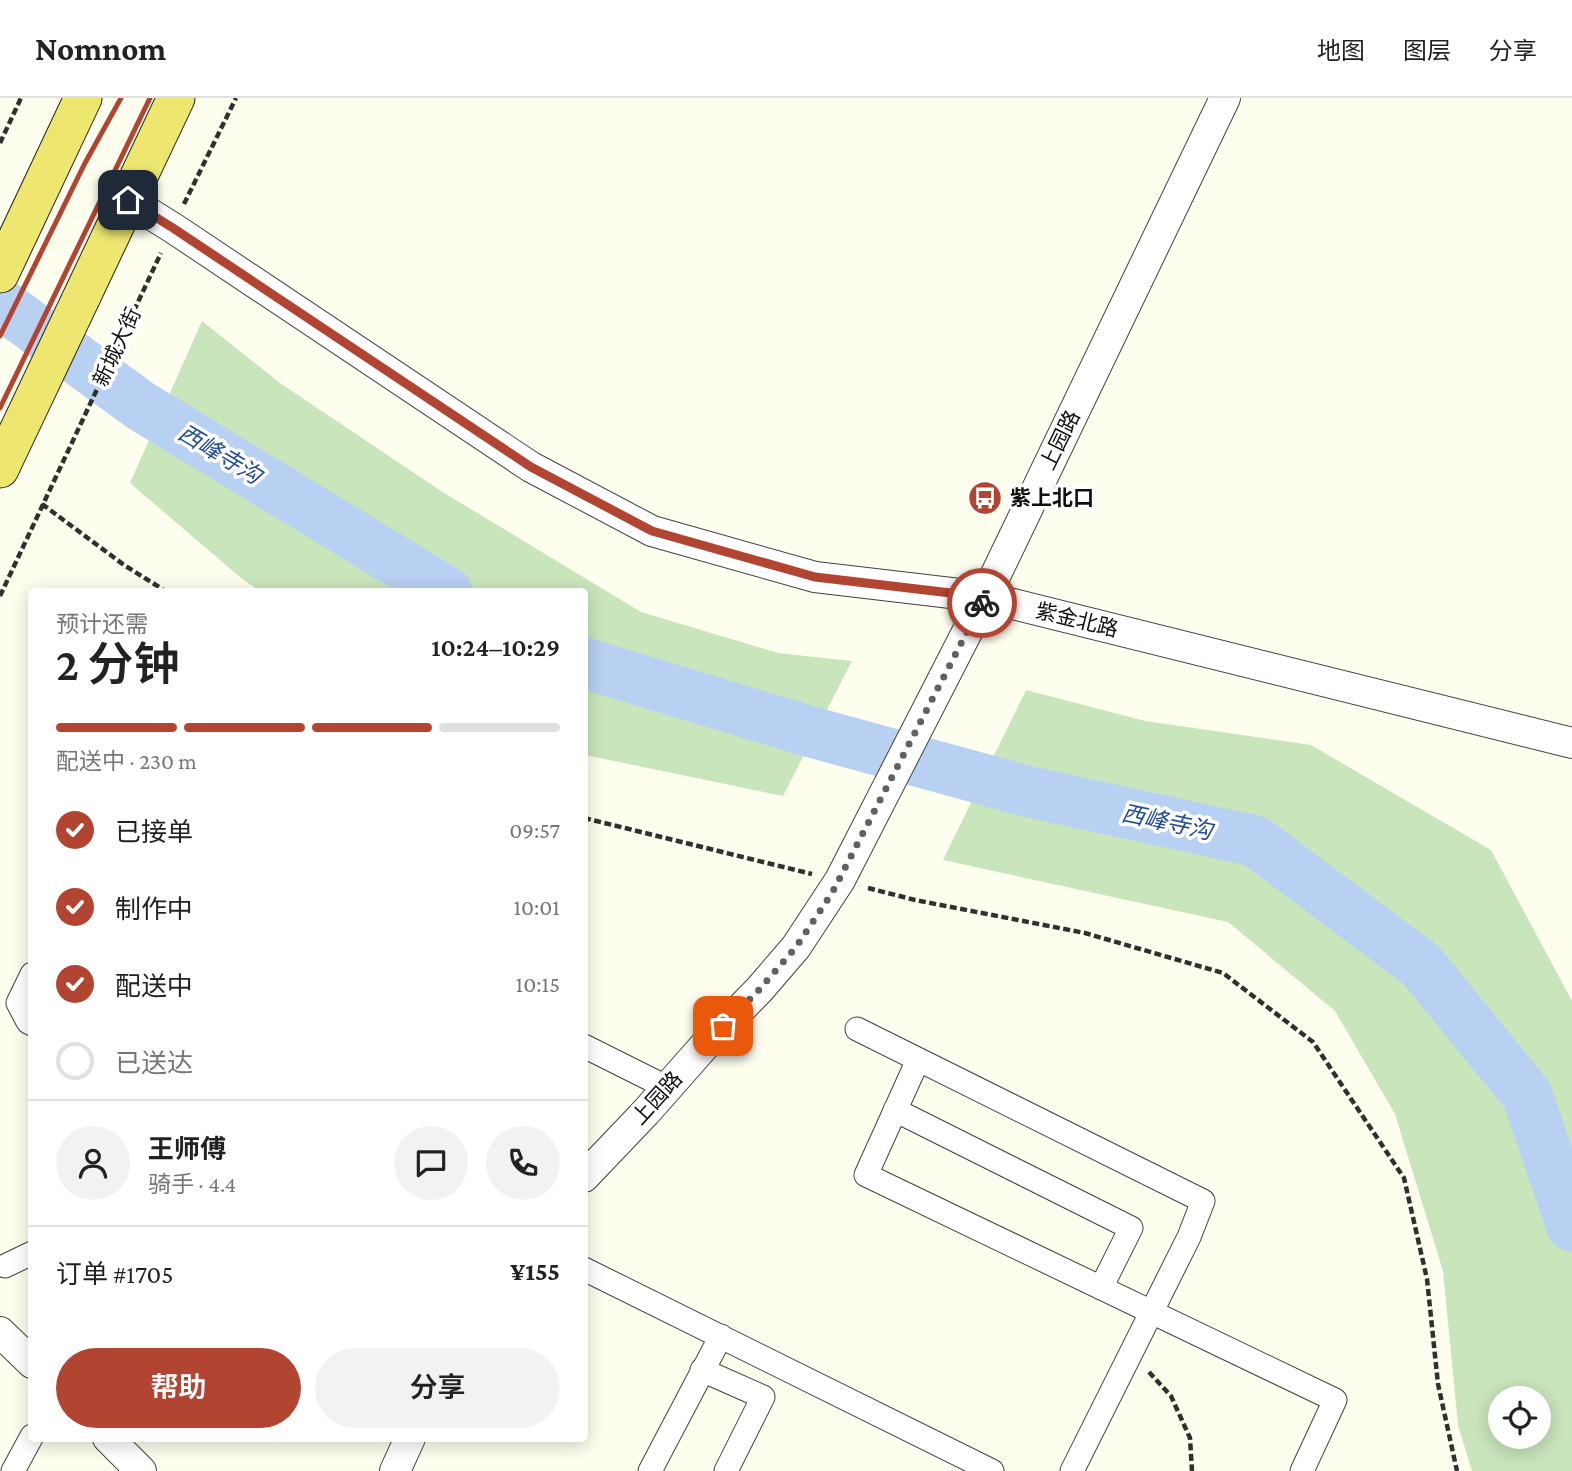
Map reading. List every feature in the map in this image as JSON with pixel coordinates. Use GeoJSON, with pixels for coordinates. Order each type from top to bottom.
{"type":"FeatureCollection","features":[{"type":"Feature","properties":{"kind":"main road"},"geometry":{"type":"LineString","coordinates":[[0,274],[83,98]]}},
{"type":"Feature","properties":{"kind":"main road"},"geometry":{"type":"LineString","coordinates":[[0,469],[176,98]]}},
{"type":"Feature","properties":{"kind":"street","name":"上园路"},"geometry":{"type":"LineString","coordinates":[[588,1173],[796,947],[845,870],[985,597],[1226,98]]}},
{"type":"Feature","properties":{"kind":"street","name":"紫金北路"},"geometry":{"type":"LineString","coordinates":[[128,200],[531,467],[652,531],[815,577],[985,597],[1572,743]]}},
{"type":"Feature","properties":{"kind":"street"},"geometry":{"type":"LineString","coordinates":[[28,982],[18,1003],[28,1022]]}},
{"type":"Feature","properties":{"kind":"street"},"geometry":{"type":"LineString","coordinates":[[857,1030],[1203,1202],[1189,1237],[1072,1471]]}},
{"type":"Feature","properties":{"kind":"street"},"geometry":{"type":"LineString","coordinates":[[588,1048],[668,1087]]}},
{"type":"Feature","properties":{"kind":"street"},"geometry":{"type":"LineString","coordinates":[[918,1060],[866,1175],[1335,1400],[1302,1471]]}},
{"type":"Feature","properties":{"kind":"street"},"geometry":{"type":"LineString","coordinates":[[895,1110],[1131,1228],[1101,1288]]}},
{"type":"Feature","properties":{"kind":"street"},"geometry":{"type":"LineString","coordinates":[[5,1266],[28,1255]]}},
{"type":"Feature","properties":{"kind":"street"},"geometry":{"type":"LineString","coordinates":[[588,1271],[992,1471]]}},
{"type":"Feature","properties":{"kind":"street"},"geometry":{"type":"LineString","coordinates":[[0,1332],[28,1359]]}},
{"type":"Feature","properties":{"kind":"street"},"geometry":{"type":"LineString","coordinates":[[650,1471],[721,1336]]}},
{"type":"Feature","properties":{"kind":"street"},"geometry":{"type":"LineString","coordinates":[[702,1370],[763,1396],[726,1471]]}},
{"type":"Feature","properties":{"kind":"street"},"geometry":{"type":"LineString","coordinates":[[13,1471],[29,1442]]}},
{"type":"Feature","properties":{"kind":"street"},"geometry":{"type":"LineString","coordinates":[[112,1442],[141,1471]]}},
{"type":"Feature","properties":{"kind":"street"},"geometry":{"type":"LineString","coordinates":[[396,1471],[408,1442]]}},
{"type":"Feature","properties":{"kind":"path"},"geometry":{"type":"LineString","coordinates":[[0,143],[21,98]]}},
{"type":"Feature","properties":{"kind":"path","name":"新城大街"},"geometry":{"type":"LineString","coordinates":[[0,596],[236,98]]}},
{"type":"Feature","properties":{"kind":"path"},"geometry":{"type":"LineString","coordinates":[[42,504],[124,565],[161,588]]}},
{"type":"Feature","properties":{"kind":"path"},"geometry":{"type":"LineString","coordinates":[[588,819],[845,870],[915,900],[1085,933],[1223,973],[1313,1042],[1404,1178],[1427,1279],[1438,1384],[1457,1471]]}},
{"type":"Feature","properties":{"kind":"path"},"geometry":{"type":"LineString","coordinates":[[1130,1356],[1140,1362],[1171,1396],[1190,1438],[1192,1471]]}},
{"type":"Feature","properties":{"kind":"green space"},"geometry":{"type":"Polygon","coordinates":[[[202,321],[280,383],[441,491],[641,612],[778,653],[852,661],[783,796],[588,756],[588,588],[255,588],[130,483],[202,321]]]}},
{"type":"Feature","properties":{"kind":"green space"},"geometry":{"type":"Polygon","coordinates":[[[1026,690],[1145,721],[1311,745],[1491,850],[1572,1001],[1572,1471],[1472,1471],[1458,1425],[1443,1271],[1395,1114],[1335,1011],[1228,922],[943,860],[1026,690]]]}},
{"type":"Feature","properties":{"kind":"waterway","name":"西峰寺沟"},"geometry":{"type":"LineString","coordinates":[[0,303],[141,406],[440,588]]}},
{"type":"Feature","properties":{"kind":"waterway","name":"西峰寺沟"},"geometry":{"type":"LineString","coordinates":[[588,664],[808,731],[1030,792],[1255,841],[1421,965],[1527,1095],[1572,1226]]}},
{"type":"Feature","properties":{"kind":"railway"},"geometry":{"type":"LineString","coordinates":[[0,336],[85,163],[121,98]]}},
{"type":"Feature","properties":{"kind":"railway"},"geometry":{"type":"LineString","coordinates":[[0,408],[150,98]]}},
{"type":"Feature","properties":{"kind":"way so far"},"geometry":{"type":"LineString","coordinates":[[723,1026],[796,947],[840,880],[982,603]]}},
{"type":"Feature","properties":{"kind":"place","name":"紫上北口"},"geometry":{"type":"Point","coordinates":[985,498]}},
{"type":"Feature","properties":{"kind":"route"},"geometry":{"type":"LineString","coordinates":[[128,200],[531,467],[652,531],[815,577],[985,597],[982,603]]}}]}
